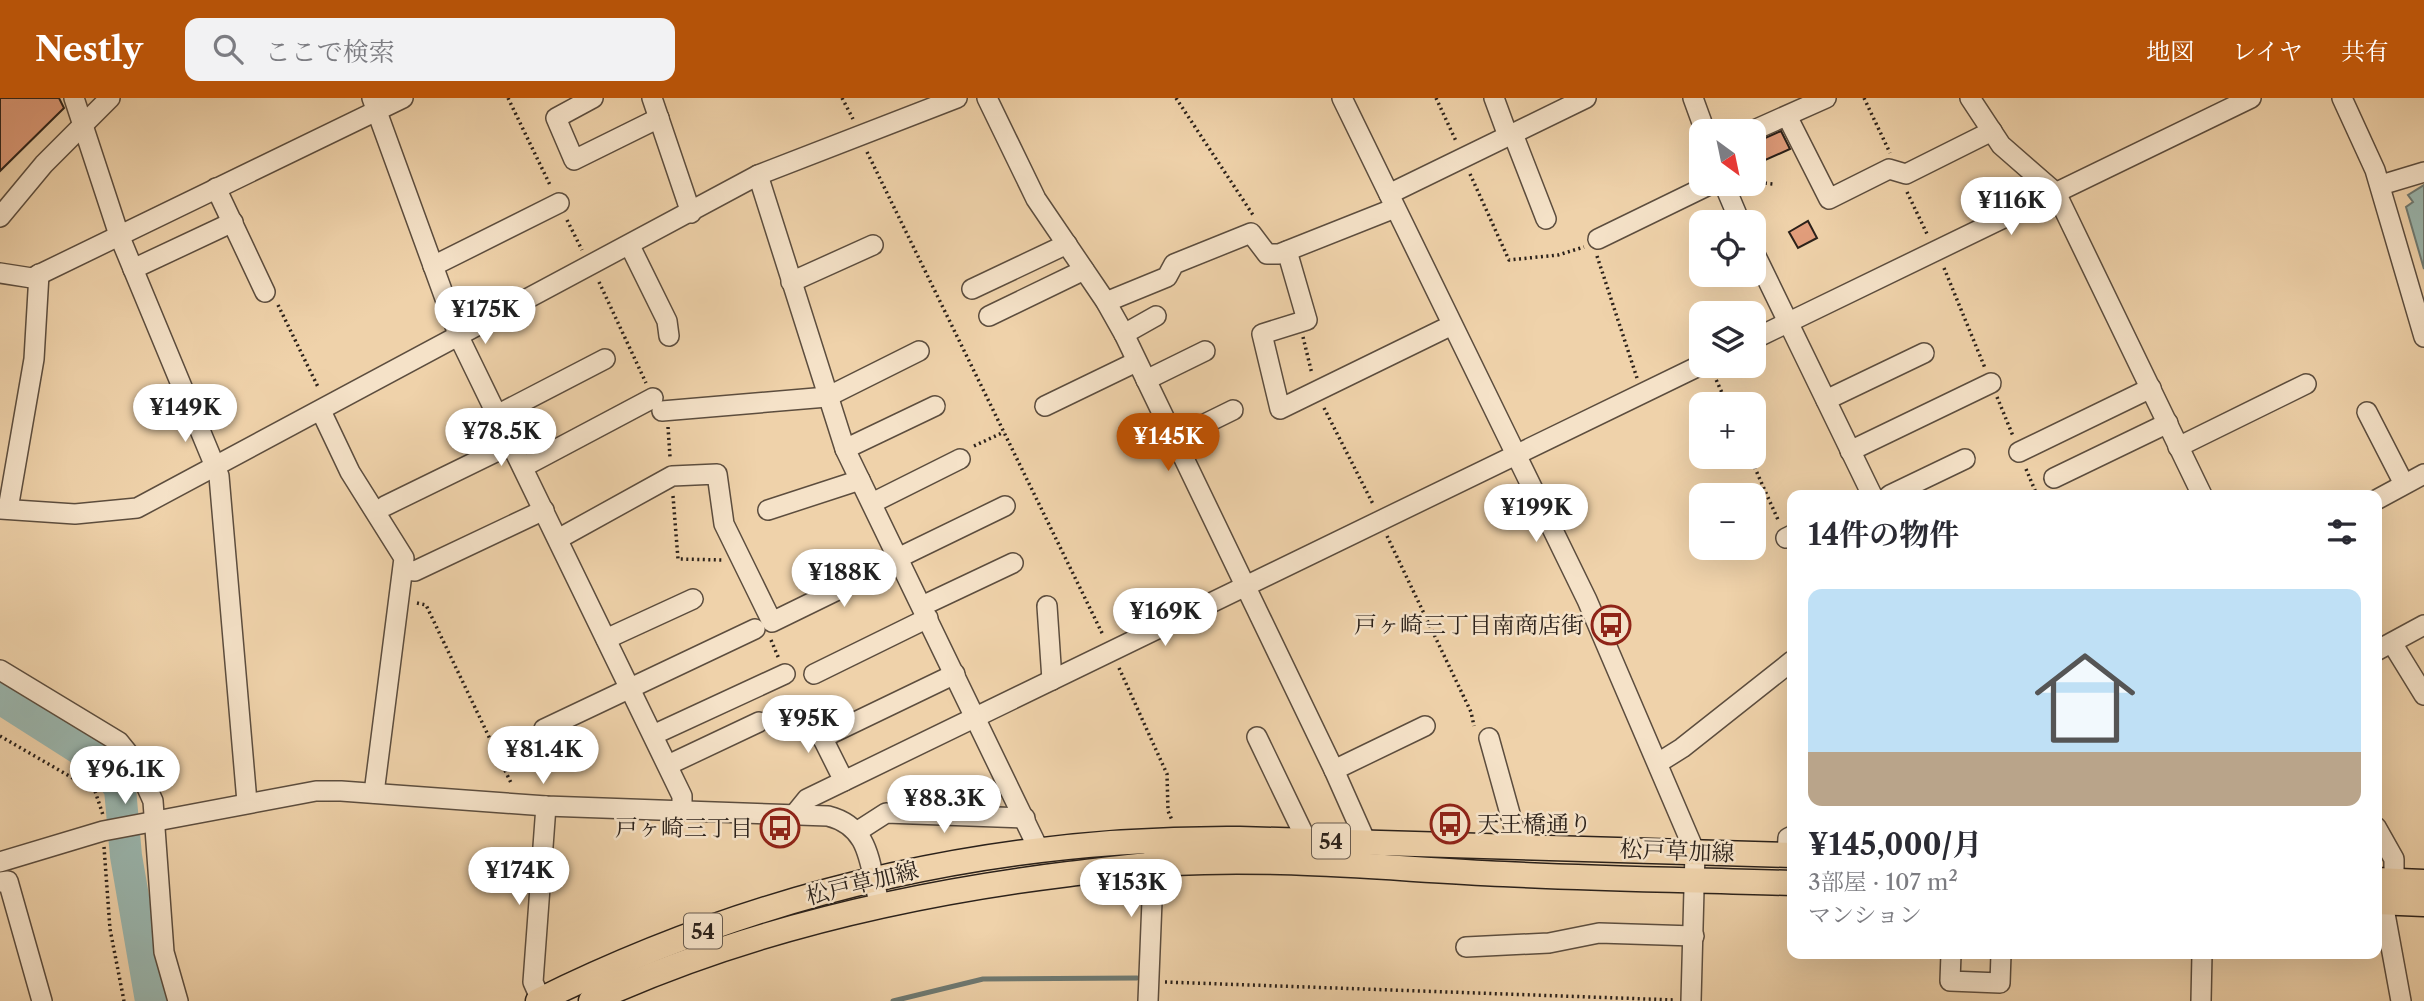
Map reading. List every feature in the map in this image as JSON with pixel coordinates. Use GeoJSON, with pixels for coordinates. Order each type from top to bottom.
{"type":"FeatureCollection","features":[{"type":"Feature","properties":{"kind":"main road","name":"松戸草加線"},"geometry":{"type":"LineString","coordinates":[[540,1000],[638,956],[729,920],[873,877],[955,861],[1039,850],[1154,839],[1695,852],[1787,848]]}},
{"type":"Feature","properties":{"kind":"main road","name":"松戸草加線"},"geometry":{"type":"LineString","coordinates":[[591,1001],[741,945],[880,905],[946,891],[1153,864],[1239,861],[1317,863],[1506,875],[1787,883]]}},
{"type":"Feature","properties":{"kind":"main road"},"geometry":{"type":"LineString","coordinates":[[2383,892],[2424,882]]}},
{"type":"Feature","properties":{"kind":"main road"},"geometry":{"type":"LineString","coordinates":[[2383,892],[2424,904]]}},
{"type":"Feature","properties":{"kind":"street"},"geometry":{"type":"LineString","coordinates":[[74,98],[119,235],[216,466],[247,802]]}},
{"type":"Feature","properties":{"kind":"street"},"geometry":{"type":"LineString","coordinates":[[0,217],[83,123],[110,98]]}},
{"type":"Feature","properties":{"kind":"street"},"geometry":{"type":"LineString","coordinates":[[0,273],[32,278],[216,188],[375,104],[403,98]]}},
{"type":"Feature","properties":{"kind":"street"},"geometry":{"type":"LineString","coordinates":[[593,98],[556,118],[575,160],[659,118]]}},
{"type":"Feature","properties":{"kind":"street"},"geometry":{"type":"LineString","coordinates":[[652,98],[691,213]]}},
{"type":"Feature","properties":{"kind":"street"},"geometry":{"type":"LineString","coordinates":[[39,274],[34,359],[4,509],[75,514],[137,509],[758,175],[957,98]]}},
{"type":"Feature","properties":{"kind":"street"},"geometry":{"type":"LineString","coordinates":[[987,98],[1036,199],[1106,302],[1124,334],[1366,842]]}},
{"type":"Feature","properties":{"kind":"street"},"geometry":{"type":"LineString","coordinates":[[1342,98],[1587,600],[1695,852],[1691,1001]]}},
{"type":"Feature","properties":{"kind":"street"},"geometry":{"type":"LineString","coordinates":[[1494,98],[1546,219]]}},
{"type":"Feature","properties":{"kind":"street"},"geometry":{"type":"LineString","coordinates":[[1106,302],[1167,277],[1174,264],[1251,233],[1267,254],[1287,251],[1392,201],[1463,158],[1586,98]]}},
{"type":"Feature","properties":{"kind":"street"},"geometry":{"type":"LineString","coordinates":[[1693,98],[1701,119]]}},
{"type":"Feature","properties":{"kind":"street"},"geometry":{"type":"LineString","coordinates":[[1766,123],[1794,108],[1826,98]]}},
{"type":"Feature","properties":{"kind":"street"},"geometry":{"type":"LineString","coordinates":[[1970,98],[2001,145],[2056,192],[2200,490]]}},
{"type":"Feature","properties":{"kind":"street"},"geometry":{"type":"LineString","coordinates":[[1766,333],[2251,98]]}},
{"type":"Feature","properties":{"kind":"street"},"geometry":{"type":"LineString","coordinates":[[2342,98],[2381,185],[2424,337]]}},
{"type":"Feature","properties":{"kind":"street"},"geometry":{"type":"LineString","coordinates":[[375,104],[459,337],[668,765],[682,796],[682,810]]}},
{"type":"Feature","properties":{"kind":"street"},"geometry":{"type":"LineString","coordinates":[[1794,108],[1829,199],[1889,169],[1906,174],[1992,131]]}},
{"type":"Feature","properties":{"kind":"street"},"geometry":{"type":"LineString","coordinates":[[2381,185],[2424,172]]}},
{"type":"Feature","properties":{"kind":"street"},"geometry":{"type":"LineString","coordinates":[[758,175],[845,449],[1039,850]]}},
{"type":"Feature","properties":{"kind":"street"},"geometry":{"type":"LineString","coordinates":[[216,188],[265,292]]}},
{"type":"Feature","properties":{"kind":"street"},"geometry":{"type":"LineString","coordinates":[[1598,239],[1689,195]]}},
{"type":"Feature","properties":{"kind":"street"},"geometry":{"type":"LineString","coordinates":[[433,266],[559,203]]}},
{"type":"Feature","properties":{"kind":"street"},"geometry":{"type":"LineString","coordinates":[[133,269],[233,222]]}},
{"type":"Feature","properties":{"kind":"street"},"geometry":{"type":"LineString","coordinates":[[972,289],[1066,244]]}},
{"type":"Feature","properties":{"kind":"street"},"geometry":{"type":"LineString","coordinates":[[791,282],[873,245]]}},
{"type":"Feature","properties":{"kind":"street"},"geometry":{"type":"LineString","coordinates":[[630,246],[667,321],[669,336]]}},
{"type":"Feature","properties":{"kind":"street"},"geometry":{"type":"LineString","coordinates":[[1287,251],[1307,320],[1262,334],[1280,409],[1452,324]]}},
{"type":"Feature","properties":{"kind":"street"},"geometry":{"type":"LineString","coordinates":[[989,316],[1084,270]]}},
{"type":"Feature","properties":{"kind":"street"},"geometry":{"type":"LineString","coordinates":[[1766,277],[1850,451],[1865,490]]}},
{"type":"Feature","properties":{"kind":"street"},"geometry":{"type":"LineString","coordinates":[[1124,334],[1156,316]]}},
{"type":"Feature","properties":{"kind":"street"},"geometry":{"type":"LineString","coordinates":[[523,467],[658,404],[827,397],[919,351]]}},
{"type":"Feature","properties":{"kind":"street"},"geometry":{"type":"LineString","coordinates":[[1146,380],[1205,351]]}},
{"type":"Feature","properties":{"kind":"street"},"geometry":{"type":"LineString","coordinates":[[1826,400],[1924,353]]}},
{"type":"Feature","properties":{"kind":"street"},"geometry":{"type":"LineString","coordinates":[[497,415],[605,359]]}},
{"type":"Feature","properties":{"kind":"street"},"geometry":{"type":"LineString","coordinates":[[1045,406],[1136,362]]}},
{"type":"Feature","properties":{"kind":"street"},"geometry":{"type":"LineString","coordinates":[[794,815],[807,799],[1642,393],[1689,375]]}},
{"type":"Feature","properties":{"kind":"street"},"geometry":{"type":"LineString","coordinates":[[1850,451],[1991,383]]}},
{"type":"Feature","properties":{"kind":"street"},"geometry":{"type":"LineString","coordinates":[[2178,447],[2306,384]]}},
{"type":"Feature","properties":{"kind":"street"},"geometry":{"type":"LineString","coordinates":[[2019,452],[2151,388]]}},
{"type":"Feature","properties":{"kind":"street"},"geometry":{"type":"LineString","coordinates":[[845,449],[935,406]]}},
{"type":"Feature","properties":{"kind":"street"},"geometry":{"type":"LineString","coordinates":[[1174,439],[1233,410]]}},
{"type":"Feature","properties":{"kind":"street"},"geometry":{"type":"LineString","coordinates":[[321,411],[350,472],[404,558],[407,570],[374,793]]}},
{"type":"Feature","properties":{"kind":"street"},"geometry":{"type":"LineString","coordinates":[[2367,412],[2404,484]]}},
{"type":"Feature","properties":{"kind":"street"},"geometry":{"type":"LineString","coordinates":[[2054,478],[2168,423]]}},
{"type":"Feature","properties":{"kind":"street"},"geometry":{"type":"LineString","coordinates":[[385,506],[512,444]]}},
{"type":"Feature","properties":{"kind":"street"},"geometry":{"type":"LineString","coordinates":[[872,503],[960,459]]}},
{"type":"Feature","properties":{"kind":"street"},"geometry":{"type":"LineString","coordinates":[[1900,490],[1965,459]]}},
{"type":"Feature","properties":{"kind":"street"},"geometry":{"type":"LineString","coordinates":[[558,539],[672,476],[718,474],[724,524],[764,625]]}},
{"type":"Feature","properties":{"kind":"street"},"geometry":{"type":"LineString","coordinates":[[2382,496],[2424,474]]}},
{"type":"Feature","properties":{"kind":"street"},"geometry":{"type":"LineString","coordinates":[[768,510],[860,480]]}},
{"type":"Feature","properties":{"kind":"street"},"geometry":{"type":"LineString","coordinates":[[544,729],[764,625],[1005,506]]}},
{"type":"Feature","properties":{"kind":"street"},"geometry":{"type":"LineString","coordinates":[[407,570],[544,510]]}},
{"type":"Feature","properties":{"kind":"street"},"geometry":{"type":"LineString","coordinates":[[814,674],[1013,563]]}},
{"type":"Feature","properties":{"kind":"street"},"geometry":{"type":"LineString","coordinates":[[606,639],[693,600]]}},
{"type":"Feature","properties":{"kind":"street"},"geometry":{"type":"LineString","coordinates":[[1048,606],[1052,680]]}},
{"type":"Feature","properties":{"kind":"street"},"geometry":{"type":"LineString","coordinates":[[2424,625],[2384,647],[2424,695]]}},
{"type":"Feature","properties":{"kind":"street"},"geometry":{"type":"LineString","coordinates":[[1658,763],[1682,748],[1787,665]]}},
{"type":"Feature","properties":{"kind":"street"},"geometry":{"type":"LineString","coordinates":[[0,670],[103,731],[127,749],[149,791],[155,820],[164,952],[178,1001]]}},
{"type":"Feature","properties":{"kind":"street"},"geometry":{"type":"LineString","coordinates":[[653,735],[785,674]]}},
{"type":"Feature","properties":{"kind":"street"},"geometry":{"type":"LineString","coordinates":[[822,738],[955,674]]}},
{"type":"Feature","properties":{"kind":"street"},"geometry":{"type":"LineString","coordinates":[[809,711],[844,781]]}},
{"type":"Feature","properties":{"kind":"street"},"geometry":{"type":"LineString","coordinates":[[668,765],[759,722]]}},
{"type":"Feature","properties":{"kind":"street"},"geometry":{"type":"LineString","coordinates":[[1334,770],[1424,726]]}},
{"type":"Feature","properties":{"kind":"street"},"geometry":{"type":"LineString","coordinates":[[1257,737],[1307,841]]}},
{"type":"Feature","properties":{"kind":"street"},"geometry":{"type":"LineString","coordinates":[[1483,738],[1519,846]]}},
{"type":"Feature","properties":{"kind":"street"},"geometry":{"type":"LineString","coordinates":[[0,862],[103,831],[247,802],[316,791],[374,793],[546,806],[828,816],[849,823],[858,831],[880,905]]}},
{"type":"Feature","properties":{"kind":"street"},"geometry":{"type":"LineString","coordinates":[[540,1000],[533,982],[546,806]]}},
{"type":"Feature","properties":{"kind":"street"},"geometry":{"type":"LineString","coordinates":[[858,831],[886,813],[1025,818]]}},
{"type":"Feature","properties":{"kind":"street"},"geometry":{"type":"LineString","coordinates":[[2382,838],[2394,859],[2383,892],[2401,1001]]}},
{"type":"Feature","properties":{"kind":"street"},"geometry":{"type":"LineString","coordinates":[[1149,1001],[1154,839]]}},
{"type":"Feature","properties":{"kind":"street"},"geometry":{"type":"LineString","coordinates":[[0,883],[8,881],[42,1001]]}},
{"type":"Feature","properties":{"kind":"street"},"geometry":{"type":"LineString","coordinates":[[1466,947],[1549,943],[1599,933],[1694,936]]}},
{"type":"Feature","properties":{"kind":"street"},"geometry":{"type":"LineString","coordinates":[[1951,959],[1950,981],[2000,983],[2001,959]]}},
{"type":"Feature","properties":{"kind":"street"},"geometry":{"type":"LineString","coordinates":[[2201,1001],[2202,959]]}},
{"type":"Feature","properties":{"kind":"path"},"geometry":{"type":"LineString","coordinates":[[508,98],[613,306],[668,426],[678,559],[733,560]]}},
{"type":"Feature","properties":{"kind":"path"},"geometry":{"type":"LineString","coordinates":[[842,98],[1112,652],[1167,774],[1168,811],[1176,828]]}},
{"type":"Feature","properties":{"kind":"path"},"geometry":{"type":"LineString","coordinates":[[1176,98],[1258,221]]}},
{"type":"Feature","properties":{"kind":"path"},"geometry":{"type":"LineString","coordinates":[[1436,98],[1509,260],[1558,255],[1593,244],[1642,393]]}},
{"type":"Feature","properties":{"kind":"path"},"geometry":{"type":"LineString","coordinates":[[1864,98],[1935,251],[2035,490]]}},
{"type":"Feature","properties":{"kind":"path"},"geometry":{"type":"LineString","coordinates":[[1766,183],[1773,184]]}},
{"type":"Feature","properties":{"kind":"path"},"geometry":{"type":"LineString","coordinates":[[1299,323],[1316,392],[1381,521],[1483,738]]}},
{"type":"Feature","properties":{"kind":"path"},"geometry":{"type":"LineString","coordinates":[[960,459],[965,451],[1004,432]]}},
{"type":"Feature","properties":{"kind":"path"},"geometry":{"type":"LineString","coordinates":[[1756,469],[1787,533]]}},
{"type":"Feature","properties":{"kind":"path"},"geometry":{"type":"LineString","coordinates":[[407,570],[408,602],[426,604],[514,789]]}},
{"type":"Feature","properties":{"kind":"path"},"geometry":{"type":"LineString","coordinates":[[1160,982],[1691,1001]]}},
{"type":"Feature","properties":{"kind":"water"},"geometry":{"type":"Polygon","coordinates":[[[2424,185],[2424,269],[2406,207],[2413,202],[2408,195],[2424,185]]]}},
{"type":"Feature","properties":{"kind":"building"},"geometry":{"type":"Polygon","coordinates":[[[0,98],[59,98],[64,108],[0,171],[0,98]]]}},
{"type":"Feature","properties":{"kind":"building"},"geometry":{"type":"Polygon","coordinates":[[[1781,131],[1790,149],[1766,160],[1766,138],[1781,131]]]}},
{"type":"Feature","properties":{"kind":"building"},"geometry":{"type":"Polygon","coordinates":[[[1808,221],[1817,238],[1798,248],[1789,232],[1808,221]]]}},
{"type":"Feature","properties":{"kind":"waterway"},"geometry":{"type":"LineString","coordinates":[[0,698],[102,763],[120,789],[126,856],[151,1001]]}},
{"type":"Feature","properties":{"kind":"waterway"},"geometry":{"type":"LineString","coordinates":[[893,1001],[983,979],[1137,978]]}},
{"type":"Feature","properties":{"kind":"place","name":"戸ヶ崎三丁目南商店街"},"geometry":{"type":"Point","coordinates":[1611,625]}},
{"type":"Feature","properties":{"kind":"place","name":"天王橋通り"},"geometry":{"type":"Point","coordinates":[1450,824]}},
{"type":"Feature","properties":{"kind":"place","name":"戸ヶ崎三丁目"},"geometry":{"type":"Point","coordinates":[780,828]}}]}
